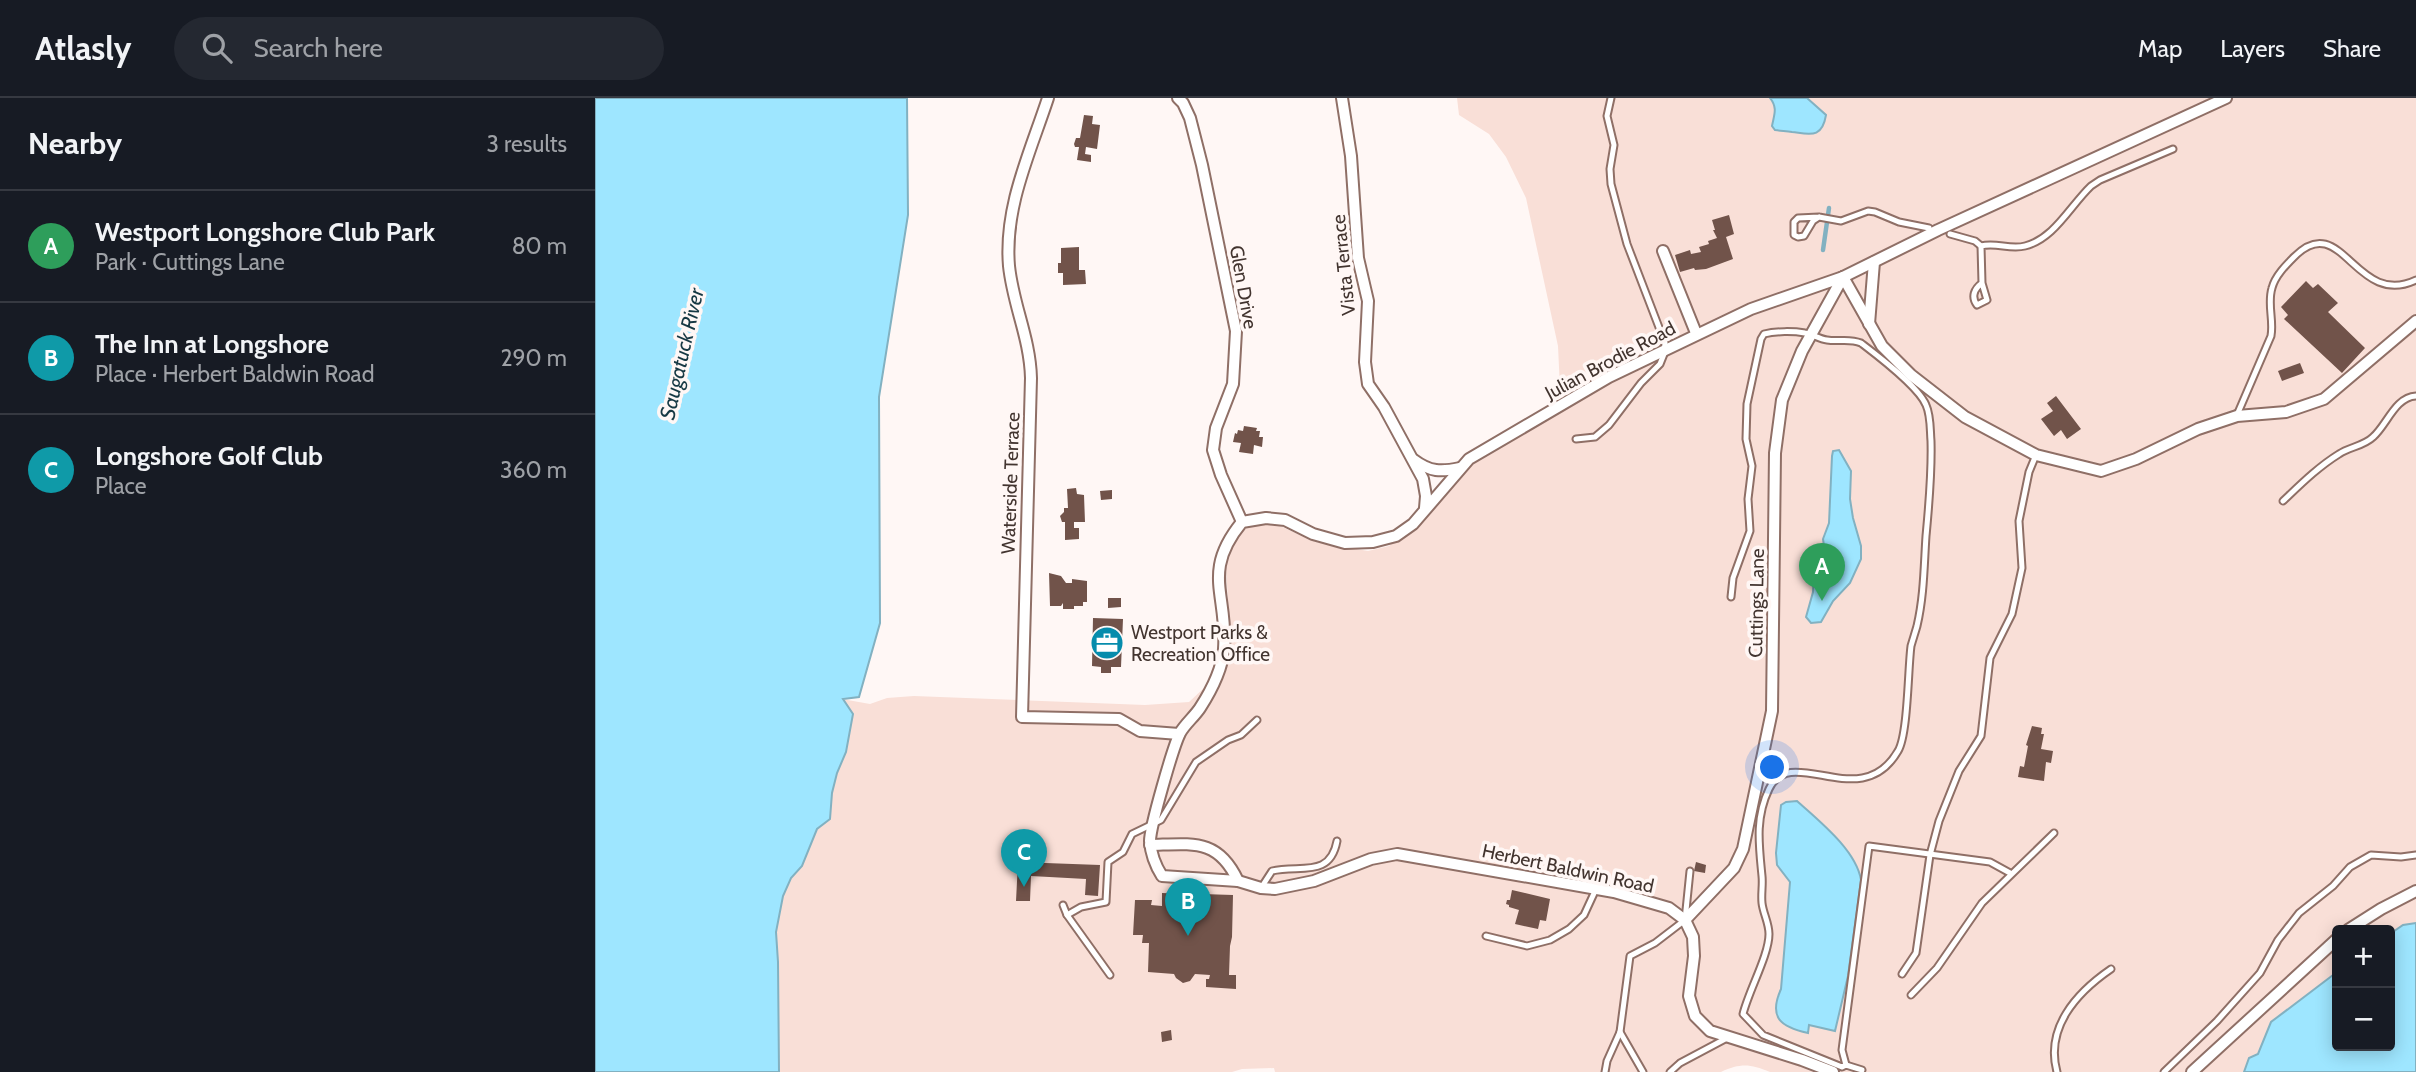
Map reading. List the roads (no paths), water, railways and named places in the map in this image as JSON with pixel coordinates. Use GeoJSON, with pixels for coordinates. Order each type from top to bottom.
{"type":"FeatureCollection","features":[{"type":"Feature","properties":{"kind":"street","name":"Waterside Terrace"},"geometry":{"type":"LineString","coordinates":[[1048,98],[1011,209],[1009,265],[1013,291],[1030,353],[1031,378],[1022,717],[1119,719],[1140,731],[1179,734]]}},
{"type":"Feature","properties":{"kind":"street","name":"Glen Drive"},"geometry":{"type":"LineString","coordinates":[[1178,98],[1190,118],[1202,165],[1236,331],[1233,384],[1216,428],[1213,450],[1242,522]]}},
{"type":"Feature","properties":{"kind":"street","name":"Vista Terrace"},"geometry":{"type":"LineString","coordinates":[[1342,98],[1351,156],[1358,258],[1368,300],[1365,362],[1368,384],[1384,407],[1423,479],[1425,508]]}},
{"type":"Feature","properties":{"kind":"street","name":"Julian Brodie Road"},"geometry":{"type":"LineString","coordinates":[[1242,522],[1266,518],[1285,520],[1313,534],[1345,543],[1373,542],[1396,536],[1413,524],[1469,459],[1609,377],[1696,333],[1751,309],[1843,276],[2227,98]]}},
{"type":"Feature","properties":{"kind":"street"},"geometry":{"type":"LineString","coordinates":[[1663,251],[1696,333]]}},
{"type":"Feature","properties":{"kind":"street"},"geometry":{"type":"LineString","coordinates":[[1869,324],[1874,262]]}},
{"type":"Feature","properties":{"kind":"street"},"geometry":{"type":"LineString","coordinates":[[1843,276],[1882,346],[1911,375],[1965,417],[2036,455],[2101,471],[2136,459],[2198,429],[2237,416],[2286,412],[2324,399],[2416,321]]}},
{"type":"Feature","properties":{"kind":"street","name":"Cuttings Lane"},"geometry":{"type":"LineString","coordinates":[[1685,920],[1734,868],[1743,849],[1772,711],[1775,453],[1782,400],[1811,335],[1843,276]]}},
{"type":"Feature","properties":{"kind":"street"},"geometry":{"type":"LineString","coordinates":[[1412,459],[1424,468],[1439,472],[1460,468]]}},
{"type":"Feature","properties":{"kind":"street"},"geometry":{"type":"LineString","coordinates":[[1238,881],[1232,867],[1214,849],[1172,844],[1150,845],[1153,825],[1179,734],[1201,707],[1217,674],[1224,651],[1219,561],[1228,539],[1242,522]]}},
{"type":"Feature","properties":{"kind":"street","name":"Herbert Baldwin Road"},"geometry":{"type":"LineString","coordinates":[[1150,845],[1153,861],[1162,876],[1238,881],[1261,888],[1291,887],[1371,859],[1397,854],[1596,889],[1669,908],[1685,920]]}},
{"type":"Feature","properties":{"kind":"street"},"geometry":{"type":"LineString","coordinates":[[2356,925],[2416,891]]}},
{"type":"Feature","properties":{"kind":"street"},"geometry":{"type":"LineString","coordinates":[[1685,920],[1693,937],[1694,956],[1689,996],[1695,1016],[1710,1031],[1833,1072]]}},
{"type":"Feature","properties":{"kind":"street"},"geometry":{"type":"LineString","coordinates":[[2192,1072],[2332,944]]}},
{"type":"Feature","properties":{"kind":"lane"},"geometry":{"type":"LineString","coordinates":[[1576,439],[1595,437],[1609,425],[1660,364],[1665,343],[1627,244],[1611,184],[1610,169],[1614,151],[1607,116],[1611,98]]}},
{"type":"Feature","properties":{"kind":"lane"},"geometry":{"type":"LineString","coordinates":[[1950,234],[1981,246],[1993,243],[2028,246],[2042,238],[2091,186],[2173,149]]}},
{"type":"Feature","properties":{"kind":"lane"},"geometry":{"type":"LineString","coordinates":[[1819,217],[1812,220],[1804,236],[1794,235],[1794,222],[1798,218],[1819,217],[1848,220],[1868,211],[1899,222],[1929,228]]}},
{"type":"Feature","properties":{"kind":"lane"},"geometry":{"type":"LineString","coordinates":[[2237,416],[2271,336],[2272,286],[2296,255],[2310,245],[2323,243],[2337,248],[2372,279],[2397,286],[2416,279]]}},
{"type":"Feature","properties":{"kind":"lane"},"geometry":{"type":"LineString","coordinates":[[1981,246],[1982,283]]}},
{"type":"Feature","properties":{"kind":"lane"},"geometry":{"type":"LineString","coordinates":[[1731,597],[1733,578],[1750,531],[1748,499],[1752,466],[1746,439],[1747,404],[1761,339],[1764,334],[1770,332],[1811,335],[1830,341],[1852,339],[1917,393],[1926,404],[1929,414],[1931,458],[1924,576],[1912,644],[1901,747],[1882,768],[1865,778],[1854,780],[1798,771],[1786,772],[1771,785],[1763,803],[1758,845],[1762,878],[1761,900],[1769,932],[1763,958],[1743,1014],[1763,1035],[1842,1067],[1846,1065],[1862,1070]]}},
{"type":"Feature","properties":{"kind":"lane"},"geometry":{"type":"LineString","coordinates":[[2283,501],[2317,469],[2341,452],[2373,438],[2400,403],[2416,396]]}},
{"type":"Feature","properties":{"kind":"lane"},"geometry":{"type":"LineString","coordinates":[[1902,974],[1916,953],[1930,855],[1939,821],[1959,771],[1981,736],[1990,657],[2011,614],[2022,568],[2019,522],[2029,472],[2036,455]]}},
{"type":"Feature","properties":{"kind":"lane"},"geometry":{"type":"LineString","coordinates":[[1067,915],[1081,907],[1106,902],[1108,862],[1123,852],[1132,834],[1161,820],[1196,762],[1241,734],[1257,720]]}},
{"type":"Feature","properties":{"kind":"lane"},"geometry":{"type":"LineString","coordinates":[[1911,995],[1937,968],[1982,903],[2054,833]]}},
{"type":"Feature","properties":{"kind":"lane"},"geometry":{"type":"LineString","coordinates":[[1261,888],[1272,871],[1313,867],[1328,861],[1334,854],[1336,841]]}},
{"type":"Feature","properties":{"kind":"lane"},"geometry":{"type":"LineString","coordinates":[[1846,1065],[1842,1050],[1868,846],[1990,862],[2010,873]]}},
{"type":"Feature","properties":{"kind":"lane"},"geometry":{"type":"LineString","coordinates":[[2164,1072],[2217,1021],[2260,973],[2278,940],[2299,913],[2333,886],[2350,867],[2371,855],[2401,858],[2416,855]]}},
{"type":"Feature","properties":{"kind":"lane"},"geometry":{"type":"LineString","coordinates":[[1605,1072],[1620,1032],[1630,956],[1655,943],[1685,920],[1690,871]]}},
{"type":"Feature","properties":{"kind":"lane"},"geometry":{"type":"LineString","coordinates":[[1486,936],[1527,946],[1550,940],[1569,929],[1584,915],[1596,889]]}},
{"type":"Feature","properties":{"kind":"lane"},"geometry":{"type":"LineString","coordinates":[[1063,905],[1067,915],[1110,975]]}},
{"type":"Feature","properties":{"kind":"lane"},"geometry":{"type":"LineString","coordinates":[[2057,1072],[2053,1042],[2060,1026],[2083,991],[2111,969]]}},
{"type":"Feature","properties":{"kind":"lane"},"geometry":{"type":"LineString","coordinates":[[1620,1032],[1643,1072]]}},
{"type":"Feature","properties":{"kind":"lane"},"geometry":{"type":"LineString","coordinates":[[1670,1072],[1680,1063],[1729,1037]]}},
{"type":"Feature","properties":{"kind":"water","name":"Saugatuck River"},"geometry":{"type":"Polygon","coordinates":[[[595,98],[907,98],[908,215],[879,397],[880,623],[859,697],[843,699],[853,714],[846,752],[832,793],[830,819],[817,829],[802,866],[791,878],[783,896],[776,932],[779,1072],[595,1072],[595,98]]]}},
{"type":"Feature","properties":{"kind":"water"},"geometry":{"type":"Polygon","coordinates":[[[1770,98],[1807,98],[1826,115],[1822,128],[1810,134],[1775,130],[1772,126],[1775,108],[1770,98]]]}},
{"type":"Feature","properties":{"kind":"water"},"geometry":{"type":"Polygon","coordinates":[[[1839,450],[1851,471],[1850,499],[1861,546],[1861,559],[1850,583],[1833,601],[1821,622],[1811,623],[1806,617],[1813,592],[1814,572],[1829,523],[1832,456],[1833,451],[1839,450]]]}},
{"type":"Feature","properties":{"kind":"water"},"geometry":{"type":"Polygon","coordinates":[[[1797,801],[1844,847],[1858,869],[1861,880],[1848,976],[1835,1031],[1809,1025],[1808,1033],[1799,1031],[1784,1024],[1777,1014],[1790,882],[1777,865],[1776,853],[1781,805],[1797,801]]]}},
{"type":"Feature","properties":{"kind":"water"},"geometry":{"type":"Polygon","coordinates":[[[2416,923],[2416,1072],[2244,1072],[2249,1058],[2258,1054],[2271,1022],[2332,976],[2332,1051],[2395,1051],[2395,931],[2403,925],[2416,923]]]}},
{"type":"Feature","properties":{"kind":"waterway"},"geometry":{"type":"LineString","coordinates":[[1823,250],[1829,208]]}},
{"type":"Feature","properties":{"kind":"place","name":"Westport Longshore Club Park"},"geometry":{"type":"Point","coordinates":[1822,601]}},
{"type":"Feature","properties":{"kind":"place","name":"Westport Parks & Recreation Office"},"geometry":{"type":"Point","coordinates":[1107,643]}},
{"type":"Feature","properties":{"kind":"place","name":"Longshore Golf Club"},"geometry":{"type":"Point","coordinates":[1024,887]}},
{"type":"Feature","properties":{"kind":"place","name":"The Inn at Longshore"},"geometry":{"type":"Point","coordinates":[1188,936]}}]}
